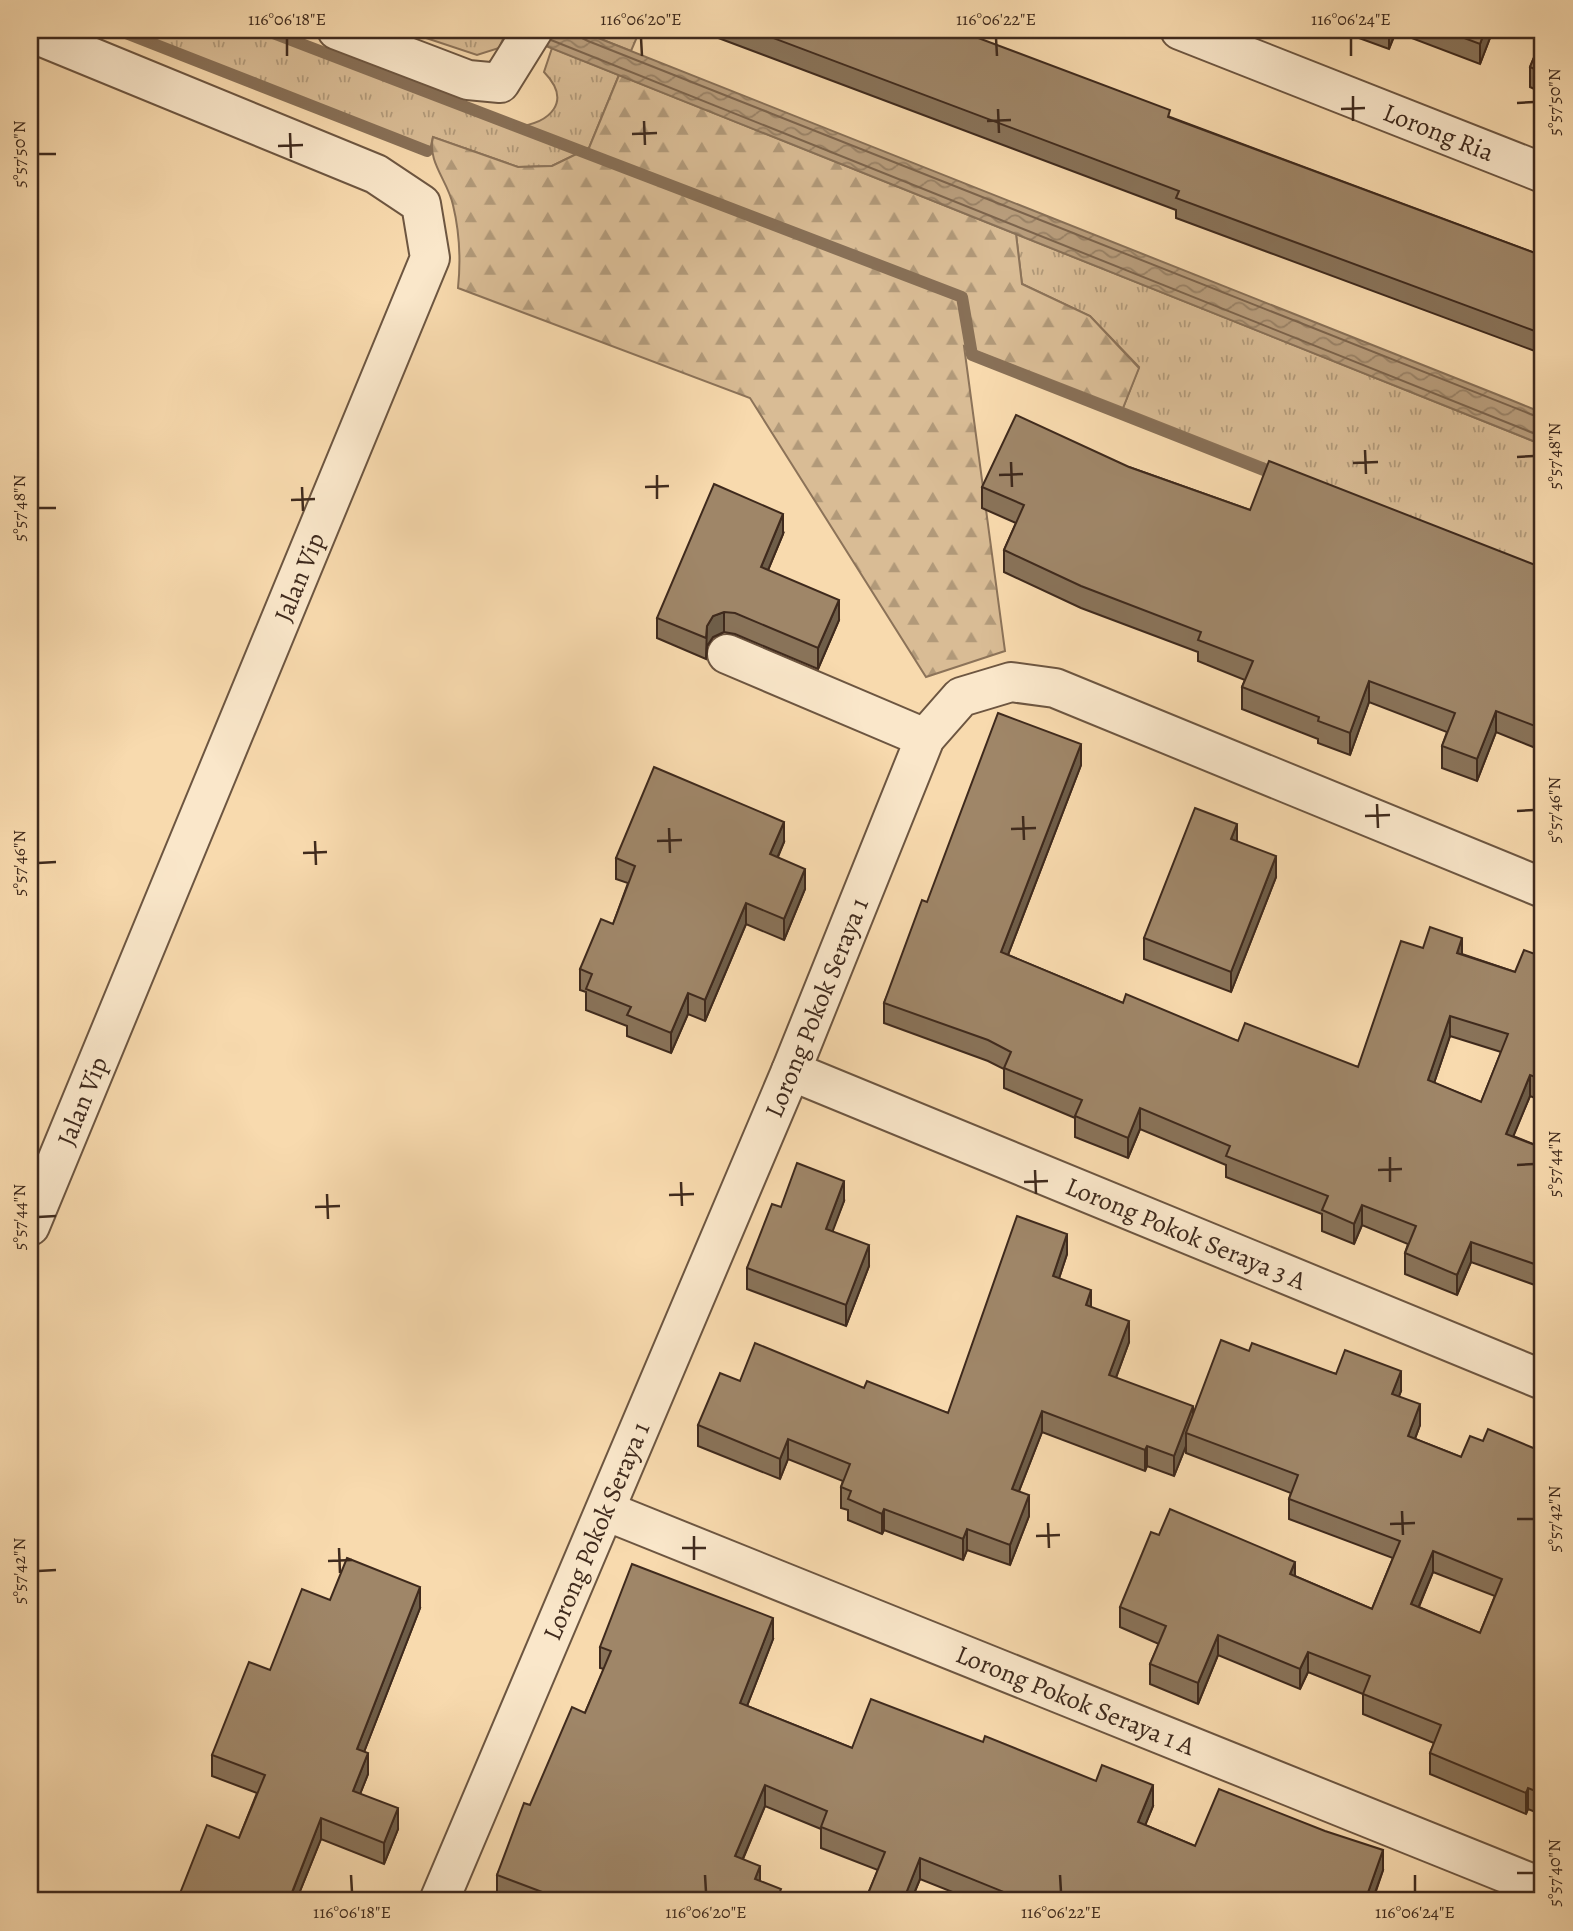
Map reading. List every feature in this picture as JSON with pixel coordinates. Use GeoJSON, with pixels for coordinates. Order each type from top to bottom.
{"type":"FeatureCollection","features":[{"type":"Feature","properties":{"kind":"street"},"geometry":{"type":"LineString","coordinates":[[337,30],[468,80],[500,83],[531,34]]}},
{"type":"Feature","properties":{"kind":"street","name":"Lorong Ria"},"geometry":{"type":"LineString","coordinates":[[1180,30],[1543,173]]}},
{"type":"Feature","properties":{"kind":"street","name":"Jalan Vip"},"geometry":{"type":"LineString","coordinates":[[30,32],[376,174],[421,204],[430,258],[30,1226]]}},
{"type":"Feature","properties":{"kind":"street"},"geometry":{"type":"LineString","coordinates":[[727,653],[925,738]]}},
{"type":"Feature","properties":{"kind":"street","name":"Lorong Pokok Seraya 1"},"geometry":{"type":"LineString","coordinates":[[439,1901],[791,1071],[925,738],[961,697],[1011,682],[1055,688],[1543,888]]}},
{"type":"Feature","properties":{"kind":"street","name":"Lorong Pokok Seraya 3 A"},"geometry":{"type":"LineString","coordinates":[[791,1071],[1543,1380]]}},
{"type":"Feature","properties":{"kind":"street","name":"Lorong Pokok Seraya 1 A"},"geometry":{"type":"LineString","coordinates":[[606,1511],[1543,1888]]}},
{"type":"Feature","properties":{"kind":"green space"},"geometry":{"type":"Polygon","coordinates":[[[127,30],[255,30],[516,127],[539,121],[554,109],[557,93],[544,72],[552,48],[619,75],[589,148],[552,166],[518,167],[433,137],[430,150],[127,30]]]}},
{"type":"Feature","properties":{"kind":"green space"},"geometry":{"type":"Polygon","coordinates":[[[402,30],[507,30],[499,48],[477,55],[402,30]]]}},
{"type":"Feature","properties":{"kind":"green space"},"geometry":{"type":"Polygon","coordinates":[[[578,30],[640,30],[631,51],[578,30]]]}},
{"type":"Feature","properties":{"kind":"green space"},"geometry":{"type":"Polygon","coordinates":[[[619,75],[1016,234],[1022,284],[1090,316],[1139,368],[1123,408],[964,346],[1005,651],[926,677],[750,398],[458,288],[460,257],[457,226],[450,196],[435,163],[433,137],[518,167],[552,166],[589,148],[619,75]]]}},
{"type":"Feature","properties":{"kind":"green space"},"geometry":{"type":"Polygon","coordinates":[[[1016,234],[1543,445],[1543,573],[1123,408],[1139,367],[1090,316],[1022,284],[1016,234]]]}},
{"type":"Feature","properties":{"kind":"water"},"geometry":{"type":"Polygon","coordinates":[[[506,30],[578,30],[1511,400],[1543,413],[1543,445],[506,30]]]}},
{"type":"Feature","properties":{"kind":"building"},"geometry":{"type":"Polygon","coordinates":[[[752,30],[957,30],[1170,110],[1168,117],[1543,256],[1543,334],[1176,198],[1179,191],[752,30]]]}},
{"type":"Feature","properties":{"kind":"building"},"geometry":{"type":"Polygon","coordinates":[[[1443,30],[1485,30],[1480,44],[1443,30]]]}},
{"type":"Feature","properties":{"kind":"building"},"geometry":{"type":"Polygon","coordinates":[[[1543,36],[1543,73],[1530,67],[1543,36]]]}},
{"type":"Feature","properties":{"kind":"building"},"geometry":{"type":"Polygon","coordinates":[[[1016,415],[1129,467],[1250,510],[1269,461],[1543,568],[1543,729],[1496,711],[1477,759],[1442,746],[1455,713],[1369,681],[1350,733],[1318,721],[1319,717],[1242,687],[1253,661],[1198,640],[1201,632],[1081,586],[1004,550],[1024,505],[982,487],[1016,415]]]}},
{"type":"Feature","properties":{"kind":"building"},"geometry":{"type":"Polygon","coordinates":[[[714,484],[783,514],[761,567],[839,600],[818,648],[735,613],[724,612],[713,616],[707,626],[706,638],[657,618],[714,484]]]}},
{"type":"Feature","properties":{"kind":"building"},"geometry":{"type":"Polygon","coordinates":[[[998,713],[1081,744],[1001,952],[1123,1003],[1126,994],[1238,1041],[1245,1023],[1358,1067],[1401,941],[1423,948],[1430,927],[1462,938],[1457,953],[1515,972],[1524,950],[1543,957],[1543,1080],[1530,1075],[1506,1134],[1543,1148],[1543,1267],[1471,1242],[1457,1275],[1405,1253],[1416,1226],[1362,1205],[1354,1224],[1322,1210],[1328,1196],[1226,1156],[1230,1146],[1140,1108],[1128,1138],[1075,1116],[1082,1100],[1004,1068],[1011,1052],[988,1040],[884,1003],[922,900],[927,902],[998,713]],[[1450,1016],[1428,1080],[1481,1102],[1508,1034],[1450,1016]]]}},
{"type":"Feature","properties":{"kind":"building"},"geometry":{"type":"Polygon","coordinates":[[[654,767],[784,822],[770,854],[805,869],[784,919],[746,903],[705,1000],[688,993],[671,1033],[627,1015],[631,1007],[586,989],[592,974],[580,969],[601,919],[613,924],[635,866],[616,858],[654,767]]]}},
{"type":"Feature","properties":{"kind":"building"},"geometry":{"type":"Polygon","coordinates":[[[1195,808],[1237,824],[1231,839],[1276,856],[1231,972],[1144,938],[1195,808]]]}},
{"type":"Feature","properties":{"kind":"building"},"geometry":{"type":"Polygon","coordinates":[[[797,1163],[844,1181],[826,1229],[869,1245],[846,1305],[747,1268],[772,1204],[781,1207],[797,1163]]]}},
{"type":"Feature","properties":{"kind":"building"},"geometry":{"type":"Polygon","coordinates":[[[1017,1216],[1067,1234],[1053,1276],[1091,1290],[1086,1305],[1129,1321],[1109,1375],[1193,1406],[1174,1456],[1147,1446],[1145,1450],[1042,1411],[1012,1489],[1029,1495],[1010,1545],[967,1529],[963,1539],[884,1509],[882,1514],[848,1499],[851,1491],[841,1487],[850,1464],[788,1439],[780,1459],[698,1425],[720,1373],[740,1381],[755,1343],[864,1388],[867,1381],[948,1413],[1017,1216]]]}},
{"type":"Feature","properties":{"kind":"building"},"geometry":{"type":"Polygon","coordinates":[[[1221,1340],[1249,1351],[1252,1343],[1336,1374],[1345,1350],[1401,1371],[1392,1394],[1420,1404],[1408,1436],[1461,1457],[1470,1436],[1483,1441],[1488,1429],[1543,1452],[1543,1794],[1528,1788],[1526,1793],[1430,1753],[1441,1725],[1363,1694],[1370,1676],[1308,1652],[1300,1669],[1218,1635],[1198,1683],[1150,1664],[1166,1626],[1120,1607],[1151,1532],[1159,1535],[1170,1509],[1295,1562],[1290,1574],[1372,1609],[1400,1541],[1289,1499],[1298,1475],[1186,1433],[1221,1340]],[[1433,1551],[1411,1604],[1480,1633],[1502,1579],[1433,1551]]]}},
{"type":"Feature","properties":{"kind":"building"},"geometry":{"type":"Polygon","coordinates":[[[347,1558],[420,1587],[357,1749],[368,1753],[353,1791],[398,1808],[384,1843],[321,1818],[289,1900],[292,1901],[177,1901],[207,1825],[239,1838],[265,1775],[212,1755],[249,1662],[270,1670],[302,1589],[330,1600],[347,1558]]]}},
{"type":"Feature","properties":{"kind":"building"},"geometry":{"type":"Polygon","coordinates":[[[632,1564],[773,1618],[740,1703],[852,1748],[871,1699],[983,1742],[985,1736],[1096,1781],[1102,1765],[1153,1785],[1138,1822],[1195,1846],[1219,1789],[1325,1831],[1383,1850],[1366,1898],[1377,1901],[1026,1901],[920,1858],[903,1901],[865,1901],[885,1852],[821,1827],[827,1811],[765,1785],[735,1856],[760,1866],[755,1879],[781,1889],[779,1894],[797,1901],[566,1901],[497,1875],[524,1803],[530,1805],[572,1707],[585,1713],[611,1651],[600,1647],[632,1564]]]}},
{"type":"Feature","properties":{"kind":"waterway"},"geometry":{"type":"LineString","coordinates":[[118,30],[427,151]]}},
{"type":"Feature","properties":{"kind":"waterway"},"geometry":{"type":"LineString","coordinates":[[265,30],[962,297],[972,355],[1279,476]]}}]}
